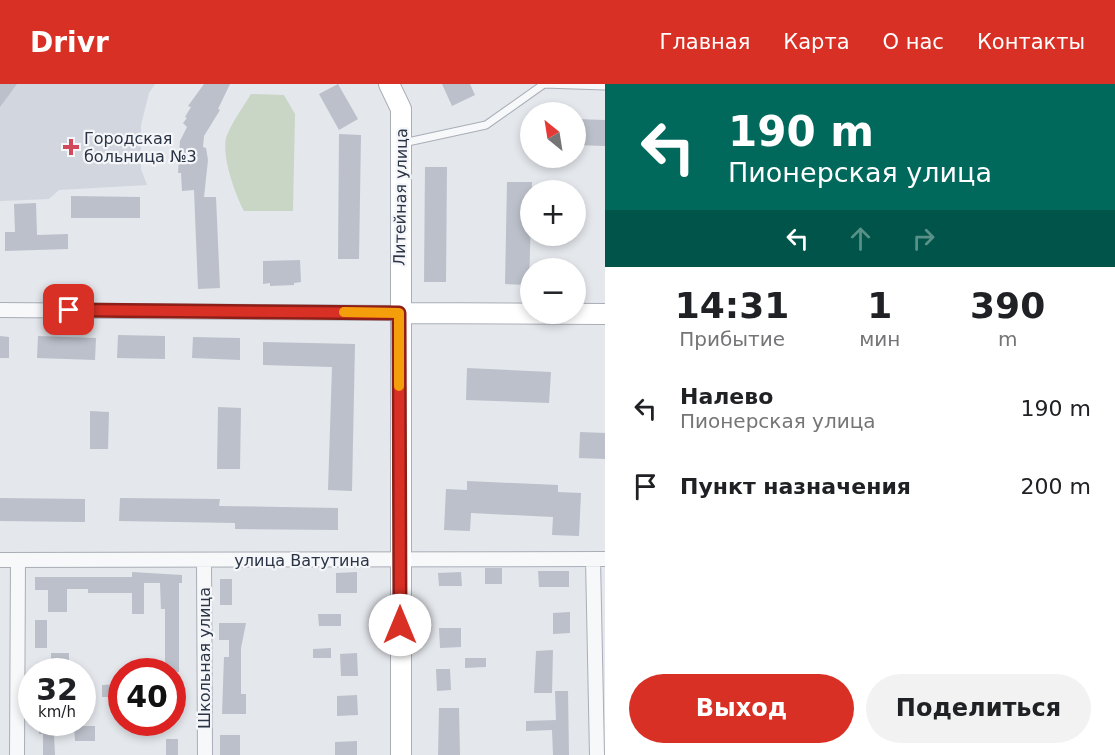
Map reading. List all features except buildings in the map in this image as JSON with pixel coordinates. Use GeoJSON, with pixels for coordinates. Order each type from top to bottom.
{"type":"FeatureCollection","features":[{"type":"Feature","properties":{"kind":"street","name":"Литейная улица"},"geometry":{"type":"LineString","coordinates":[[389,84],[401,109],[399,313],[401,755]]}},
{"type":"Feature","properties":{"kind":"street"},"geometry":{"type":"LineString","coordinates":[[0,310],[605,314]]}},
{"type":"Feature","properties":{"kind":"street"},"geometry":{"type":"LineString","coordinates":[[597,755],[599,559]]}},
{"type":"Feature","properties":{"kind":"street","name":"улица Ватутина"},"geometry":{"type":"LineString","coordinates":[[0,560],[599,559]]}},
{"type":"Feature","properties":{"kind":"street"},"geometry":{"type":"LineString","coordinates":[[17,755],[18,560]]}},
{"type":"Feature","properties":{"kind":"street","name":"Школьная улица"},"geometry":{"type":"LineString","coordinates":[[204,560],[205,755]]}},
{"type":"Feature","properties":{"kind":"lane"},"geometry":{"type":"LineString","coordinates":[[400,143],[486,125],[544,84],[605,86]]}},
{"type":"Feature","properties":{"kind":"shaded area","name":"Городская больница №3"},"geometry":{"type":"Polygon","coordinates":[[[0,84],[155,84],[149,93],[141,125],[141,169],[147,185],[59,190],[49,199],[0,201],[0,84]]]}},
{"type":"Feature","properties":{"kind":"green space"},"geometry":{"type":"Polygon","coordinates":[[[251,94],[284,95],[295,114],[293,211],[244,211],[233,184],[225,143],[232,125],[251,94]]]}},
{"type":"Feature","properties":{"kind":"slow traffic"},"geometry":{"type":"LineString","coordinates":[[344,312],[399,313],[399,386]]}},
{"type":"Feature","properties":{"kind":"place","name":"Городская больница №3"},"geometry":{"type":"Point","coordinates":[71,147]}},
{"type":"Feature","properties":{"kind":"route"},"geometry":{"type":"LineString","coordinates":[[69,310],[399,313],[400,625]]}}]}
